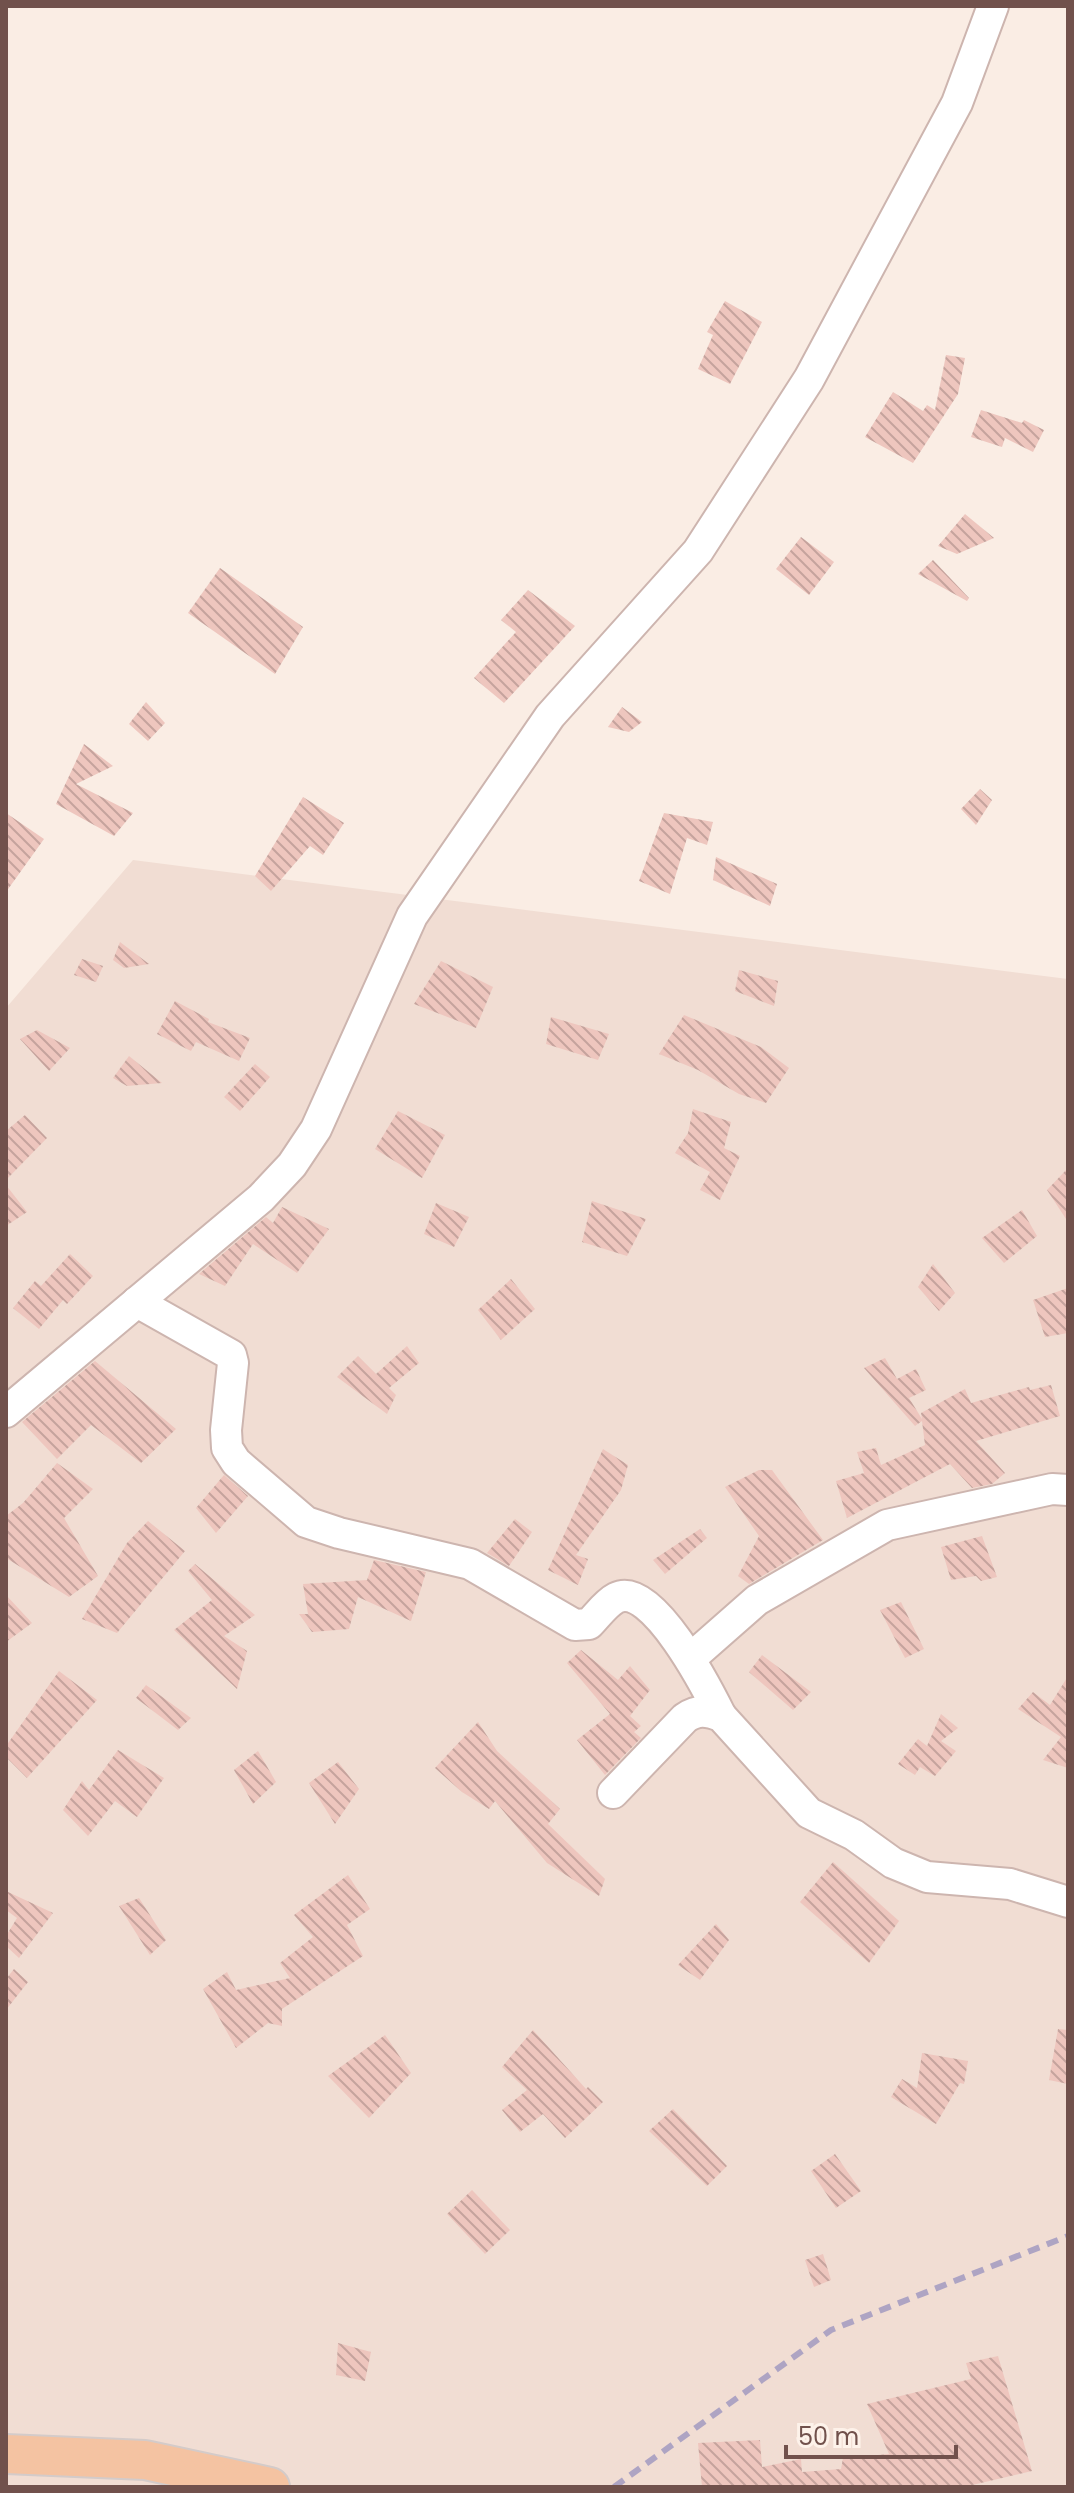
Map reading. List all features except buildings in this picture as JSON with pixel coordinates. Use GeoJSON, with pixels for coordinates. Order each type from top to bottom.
{"type":"FeatureCollection","features":[{"type":"Feature","properties":{"kind":"main road"},"geometry":{"type":"LineString","coordinates":[[6,2454],[145,2460],[270,2487]]}},
{"type":"Feature","properties":{"kind":"street"},"geometry":{"type":"LineString","coordinates":[[6,1412],[261,1198],[292,1165],[316,1129],[412,916],[550,716],[698,551],[809,379],[957,103],[993,6]]}},
{"type":"Feature","properties":{"kind":"street"},"geometry":{"type":"LineString","coordinates":[[137,1302],[231,1355],[227,1448],[236,1462],[306,1522],[339,1533],[470,1564],[575,1625],[589,1624],[616,1598],[625,1596],[641,1602],[675,1635],[691,1658],[721,1716],[809,1813],[854,1835],[893,1863],[927,1877],[1010,1884],[1068,1902]]}},
{"type":"Feature","properties":{"kind":"street"},"geometry":{"type":"LineString","coordinates":[[691,1658],[757,1600],[887,1525],[1052,1489],[1068,1490]]}},
{"type":"Feature","properties":{"kind":"street"},"geometry":{"type":"LineString","coordinates":[[613,1793],[685,1718],[696,1711],[721,1716]]}},
{"type":"Feature","properties":{"kind":"shaded area"},"geometry":{"type":"Polygon","coordinates":[[[133,860],[1068,979],[1068,2487],[6,2487],[6,1008],[133,860]]]}},
{"type":"Feature","properties":{"kind":"railway"},"geometry":{"type":"LineString","coordinates":[[614,2487],[831,2330],[1068,2236]]}}]}
